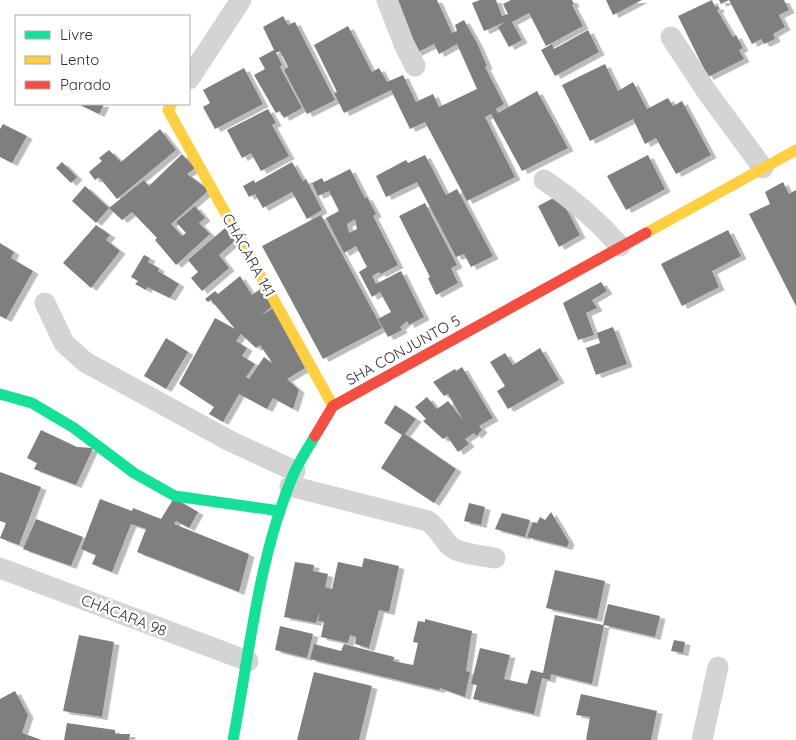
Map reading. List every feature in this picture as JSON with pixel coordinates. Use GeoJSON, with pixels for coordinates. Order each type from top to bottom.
{"type":"FeatureCollection","features":[{"type":"Feature","properties":{"kind":"street"},"geometry":{"type":"LineString","coordinates":[[190,77],[241,0]]}},
{"type":"Feature","properties":{"kind":"street"},"geometry":{"type":"LineString","coordinates":[[387,0],[404,44],[415,66]]}},
{"type":"Feature","properties":{"kind":"street"},"geometry":{"type":"LineString","coordinates":[[671,37],[707,92],[763,168]]}},
{"type":"Feature","properties":{"kind":"street","name":"CHÁCARA 141"},"geometry":{"type":"LineString","coordinates":[[171,105],[168,110],[333,406]]}},
{"type":"Feature","properties":{"kind":"street","name":"SHA CONJUNTO 5"},"geometry":{"type":"LineString","coordinates":[[333,406],[796,150]]}},
{"type":"Feature","properties":{"kind":"street"},"geometry":{"type":"LineString","coordinates":[[544,180],[576,202],[620,246]]}},
{"type":"Feature","properties":{"kind":"street"},"geometry":{"type":"LineString","coordinates":[[45,303],[64,343],[85,362],[230,441],[293,479],[428,521],[438,528],[447,543],[454,549],[495,558]]}},
{"type":"Feature","properties":{"kind":"street"},"geometry":{"type":"LineString","coordinates":[[0,394],[32,403],[66,423],[134,473],[175,496],[192,500],[280,511]]}},
{"type":"Feature","properties":{"kind":"street"},"geometry":{"type":"LineString","coordinates":[[233,740],[248,661],[255,607],[280,511],[293,479],[333,406]]}},
{"type":"Feature","properties":{"kind":"street","name":"CHÁCARA 98"},"geometry":{"type":"LineString","coordinates":[[0,568],[248,661]]}},
{"type":"Feature","properties":{"kind":"street"},"geometry":{"type":"LineString","coordinates":[[702,740],[718,667]]}},
{"type":"Feature","properties":{"kind":"building"},"geometry":{"type":"Polygon","coordinates":[[[393,0],[437,0],[452,33],[457,31],[455,25],[464,20],[477,43],[487,66],[485,67],[504,104],[496,109],[498,113],[537,91],[568,148],[522,171],[491,114],[485,117],[515,177],[467,201],[425,122],[410,129],[391,90],[344,113],[334,93],[337,92],[314,45],[348,26],[372,72],[379,68],[387,82],[403,75],[416,102],[433,94],[439,107],[477,89],[457,44],[439,54],[434,44],[416,53],[393,0]]]}},
{"type":"Feature","properties":{"kind":"building"},"geometry":{"type":"Polygon","coordinates":[[[480,0],[496,0],[502,16],[508,14],[503,4],[511,0],[572,0],[574,4],[572,5],[583,26],[546,46],[529,13],[512,22],[522,40],[509,47],[498,27],[505,22],[484,31],[472,3],[480,0]]]}},
{"type":"Feature","properties":{"kind":"building"},"geometry":{"type":"Polygon","coordinates":[[[606,0],[642,0],[613,15],[606,0]]]}},
{"type":"Feature","properties":{"kind":"building"},"geometry":{"type":"Polygon","coordinates":[[[712,0],[715,7],[718,6],[719,9],[717,10],[733,37],[736,35],[743,48],[739,50],[744,59],[708,77],[678,16],[712,0]]]}},
{"type":"Feature","properties":{"kind":"building"},"geometry":{"type":"Polygon","coordinates":[[[719,0],[729,0],[721,4],[719,0]]]}},
{"type":"Feature","properties":{"kind":"building"},"geometry":{"type":"Polygon","coordinates":[[[729,0],[784,0],[789,10],[779,15],[785,27],[773,34],[775,39],[764,44],[761,39],[752,44],[729,0]]]}},
{"type":"Feature","properties":{"kind":"building"},"geometry":{"type":"Polygon","coordinates":[[[283,16],[288,25],[295,22],[335,100],[307,114],[284,70],[288,67],[280,51],[276,53],[282,65],[280,67],[302,108],[284,118],[280,111],[276,113],[254,75],[265,69],[259,58],[274,50],[263,27],[283,16]]]}},
{"type":"Feature","properties":{"kind":"building"},"geometry":{"type":"Polygon","coordinates":[[[588,30],[599,52],[555,76],[541,50],[552,44],[554,49],[588,30]]]}},
{"type":"Feature","properties":{"kind":"building"},"geometry":{"type":"Polygon","coordinates":[[[605,64],[618,91],[633,82],[647,109],[668,98],[673,106],[682,101],[711,155],[676,174],[656,138],[645,144],[633,119],[590,141],[562,85],[605,64]]]}},
{"type":"Feature","properties":{"kind":"building"},"geometry":{"type":"Polygon","coordinates":[[[244,68],[263,104],[215,129],[203,107],[210,103],[203,90],[244,68]]]}},
{"type":"Feature","properties":{"kind":"building"},"geometry":{"type":"Polygon","coordinates":[[[80,105],[104,105],[99,114],[80,105]]]}},
{"type":"Feature","properties":{"kind":"building"},"geometry":{"type":"Polygon","coordinates":[[[268,109],[276,123],[272,125],[289,156],[261,171],[251,153],[242,158],[227,130],[268,109]]]}},
{"type":"Feature","properties":{"kind":"building"},"geometry":{"type":"Polygon","coordinates":[[[3,124],[27,136],[12,163],[0,157],[0,129],[3,124]]]}},
{"type":"Feature","properties":{"kind":"building"},"geometry":{"type":"Polygon","coordinates":[[[160,129],[176,150],[117,199],[99,177],[95,180],[89,172],[102,161],[99,158],[109,150],[121,162],[160,129]]]}},
{"type":"Feature","properties":{"kind":"building"},"geometry":{"type":"Polygon","coordinates":[[[182,154],[195,168],[187,174],[209,190],[171,224],[182,236],[186,233],[176,222],[195,206],[205,218],[199,223],[210,234],[176,265],[155,240],[157,238],[132,212],[122,220],[109,208],[144,180],[149,186],[182,154]]]}},
{"type":"Feature","properties":{"kind":"building"},"geometry":{"type":"Polygon","coordinates":[[[425,155],[446,195],[457,189],[493,256],[471,267],[464,254],[456,257],[417,182],[386,197],[376,176],[406,160],[408,163],[425,155]]]}},
{"type":"Feature","properties":{"kind":"building"},"geometry":{"type":"Polygon","coordinates":[[[648,155],[665,189],[626,210],[607,176],[648,155]]]}},
{"type":"Feature","properties":{"kind":"building"},"geometry":{"type":"Polygon","coordinates":[[[62,162],[77,177],[71,183],[56,168],[62,162]]]}},
{"type":"Feature","properties":{"kind":"building"},"geometry":{"type":"Polygon","coordinates":[[[292,162],[303,181],[306,179],[322,210],[307,219],[292,192],[263,208],[255,194],[249,197],[243,186],[254,180],[255,183],[292,162]]]}},
{"type":"Feature","properties":{"kind":"building"},"geometry":{"type":"Polygon","coordinates":[[[350,169],[365,198],[367,197],[376,214],[373,216],[398,265],[381,274],[379,272],[372,276],[376,284],[401,271],[424,317],[409,325],[407,321],[400,327],[402,330],[388,337],[378,319],[391,312],[380,292],[372,297],[359,272],[367,267],[356,246],[344,253],[326,218],[339,211],[329,191],[318,196],[312,183],[322,178],[324,182],[350,169]],[[355,219],[347,224],[349,233],[357,229],[355,219]]]}},
{"type":"Feature","properties":{"kind":"building"},"geometry":{"type":"Polygon","coordinates":[[[783,182],[789,194],[796,190],[796,306],[749,214],[770,204],[765,192],[783,182]]]}},
{"type":"Feature","properties":{"kind":"building"},"geometry":{"type":"Polygon","coordinates":[[[85,186],[109,208],[96,223],[72,201],[85,186]]]}},
{"type":"Feature","properties":{"kind":"building"},"geometry":{"type":"Polygon","coordinates":[[[559,195],[580,235],[559,247],[538,206],[559,195]]]}},
{"type":"Feature","properties":{"kind":"building"},"geometry":{"type":"Polygon","coordinates":[[[425,203],[457,265],[451,268],[458,283],[436,295],[428,278],[430,277],[399,216],[425,203]]]}},
{"type":"Feature","properties":{"kind":"building"},"geometry":{"type":"Polygon","coordinates":[[[321,215],[382,328],[323,359],[262,246],[321,215]]]}},
{"type":"Feature","properties":{"kind":"building"},"geometry":{"type":"Polygon","coordinates":[[[96,225],[110,235],[106,240],[120,251],[91,288],[63,263],[96,225]]]}},
{"type":"Feature","properties":{"kind":"building"},"geometry":{"type":"Polygon","coordinates":[[[225,228],[235,241],[219,255],[229,268],[202,291],[191,278],[198,272],[188,260],[225,228]]]}},
{"type":"Feature","properties":{"kind":"building"},"geometry":{"type":"Polygon","coordinates":[[[728,230],[741,256],[712,271],[719,287],[682,306],[661,264],[728,230]]]}},
{"type":"Feature","properties":{"kind":"building"},"geometry":{"type":"Polygon","coordinates":[[[0,243],[14,252],[11,258],[33,271],[6,319],[0,316],[0,243]]]}},
{"type":"Feature","properties":{"kind":"building"},"geometry":{"type":"Polygon","coordinates":[[[144,255],[150,258],[148,262],[159,268],[158,271],[179,284],[170,298],[147,287],[146,290],[135,284],[138,281],[131,277],[144,255]]]}},
{"type":"Feature","properties":{"kind":"building"},"geometry":{"type":"Polygon","coordinates":[[[240,276],[252,295],[263,287],[274,305],[260,316],[273,308],[305,368],[287,379],[299,390],[293,409],[273,398],[267,409],[239,394],[223,422],[209,414],[214,407],[179,384],[215,318],[235,329],[211,300],[208,302],[205,299],[215,291],[218,294],[240,276]],[[241,334],[236,341],[247,348],[242,356],[255,364],[246,377],[249,379],[264,357],[273,364],[260,345],[256,348],[241,334]]]}},
{"type":"Feature","properties":{"kind":"building"},"geometry":{"type":"Polygon","coordinates":[[[601,282],[607,291],[592,300],[597,308],[586,313],[594,335],[578,340],[563,303],[601,282]]]}},
{"type":"Feature","properties":{"kind":"building"},"geometry":{"type":"Polygon","coordinates":[[[613,327],[627,364],[596,375],[586,348],[600,343],[597,333],[613,327]]]}},
{"type":"Feature","properties":{"kind":"building"},"geometry":{"type":"Polygon","coordinates":[[[166,338],[188,352],[166,389],[144,376],[166,338]]]}},
{"type":"Feature","properties":{"kind":"building"},"geometry":{"type":"Polygon","coordinates":[[[540,348],[559,380],[508,409],[497,391],[505,386],[490,362],[505,353],[513,365],[540,348]]]}},
{"type":"Feature","properties":{"kind":"building"},"geometry":{"type":"Polygon","coordinates":[[[462,367],[493,418],[479,426],[482,430],[476,436],[474,433],[465,439],[469,444],[458,452],[447,436],[443,439],[423,421],[426,419],[415,407],[427,397],[437,409],[448,401],[463,420],[448,394],[444,396],[433,382],[462,367]]]}},
{"type":"Feature","properties":{"kind":"building"},"geometry":{"type":"Polygon","coordinates":[[[395,405],[416,419],[405,434],[456,469],[434,503],[381,468],[402,435],[384,423],[395,405]]]}},
{"type":"Feature","properties":{"kind":"building"},"geometry":{"type":"Polygon","coordinates":[[[41,430],[77,447],[93,448],[76,485],[34,469],[37,463],[27,458],[41,430]]]}},
{"type":"Feature","properties":{"kind":"building"},"geometry":{"type":"Polygon","coordinates":[[[0,472],[41,487],[19,545],[0,538],[6,523],[0,521],[0,472]]]}},
{"type":"Feature","properties":{"kind":"building"},"geometry":{"type":"Polygon","coordinates":[[[174,498],[198,512],[189,528],[176,521],[174,524],[249,554],[239,592],[137,552],[146,529],[131,524],[112,572],[92,564],[96,555],[81,549],[100,499],[132,511],[133,508],[161,519],[174,498]]]}},
{"type":"Feature","properties":{"kind":"building"},"geometry":{"type":"Polygon","coordinates":[[[469,503],[485,507],[481,525],[464,521],[469,503]]]}},
{"type":"Feature","properties":{"kind":"building"},"geometry":{"type":"Polygon","coordinates":[[[551,512],[569,542],[567,547],[527,537],[533,522],[537,523],[540,517],[545,520],[551,512]]]}},
{"type":"Feature","properties":{"kind":"building"},"geometry":{"type":"Polygon","coordinates":[[[502,513],[530,520],[525,537],[495,529],[502,513]]]}},
{"type":"Feature","properties":{"kind":"building"},"geometry":{"type":"Polygon","coordinates":[[[36,519],[83,537],[71,566],[23,549],[36,519]]]}},
{"type":"Feature","properties":{"kind":"building"},"geometry":{"type":"Polygon","coordinates":[[[364,558],[399,566],[389,612],[379,610],[369,648],[355,644],[356,637],[350,635],[348,643],[321,637],[324,622],[318,621],[320,612],[316,623],[284,617],[295,562],[314,565],[313,571],[328,574],[325,587],[332,589],[338,562],[362,567],[364,558]]]}},
{"type":"Feature","properties":{"kind":"building"},"geometry":{"type":"Polygon","coordinates":[[[555,570],[605,581],[597,619],[546,608],[555,570]]]}},
{"type":"Feature","properties":{"kind":"building"},"geometry":{"type":"Polygon","coordinates":[[[608,604],[660,616],[655,637],[604,625],[592,684],[551,674],[550,680],[542,678],[534,714],[473,699],[477,685],[471,684],[480,648],[510,655],[504,679],[527,684],[531,670],[543,673],[555,615],[603,625],[608,604]]]}},
{"type":"Feature","properties":{"kind":"building"},"geometry":{"type":"Polygon","coordinates":[[[425,619],[472,631],[466,671],[470,672],[465,697],[440,688],[439,690],[310,659],[314,644],[341,651],[344,644],[394,657],[393,661],[413,665],[418,643],[413,642],[418,621],[425,622],[425,619]]]}},
{"type":"Feature","properties":{"kind":"building"},"geometry":{"type":"Polygon","coordinates":[[[280,626],[313,634],[307,658],[275,650],[280,626]]]}},
{"type":"Feature","properties":{"kind":"building"},"geometry":{"type":"Polygon","coordinates":[[[79,635],[114,642],[102,717],[63,711],[79,635]]]}},
{"type":"Feature","properties":{"kind":"building"},"geometry":{"type":"Polygon","coordinates":[[[674,640],[685,642],[683,653],[671,651],[674,640]]]}},
{"type":"Feature","properties":{"kind":"building"},"geometry":{"type":"Polygon","coordinates":[[[314,672],[372,686],[359,740],[297,740],[314,672]]]}},
{"type":"Feature","properties":{"kind":"building"},"geometry":{"type":"Polygon","coordinates":[[[15,691],[28,715],[22,733],[42,740],[0,740],[0,699],[15,691]]]}},
{"type":"Feature","properties":{"kind":"building"},"geometry":{"type":"Polygon","coordinates":[[[581,694],[657,711],[651,740],[586,740],[590,717],[576,715],[581,694]]]}},
{"type":"Feature","properties":{"kind":"building"},"geometry":{"type":"Polygon","coordinates":[[[67,723],[115,730],[115,734],[130,734],[129,740],[64,740],[67,723]]]}},
{"type":"Feature","properties":{"kind":"traffic: fast"},"geometry":{"type":"LineString","coordinates":[[0,394],[32,403],[74,428],[134,473],[175,496],[280,511]]}},
{"type":"Feature","properties":{"kind":"traffic: fast"},"geometry":{"type":"LineString","coordinates":[[233,740],[263,571],[282,505],[294,473],[315,436]]}},
{"type":"Feature","properties":{"kind":"traffic: slow"},"geometry":{"type":"LineString","coordinates":[[171,105],[168,110],[333,406]]}},
{"type":"Feature","properties":{"kind":"traffic: slow"},"geometry":{"type":"LineString","coordinates":[[646,233],[796,150]]}},
{"type":"Feature","properties":{"kind":"traffic: jam"},"geometry":{"type":"LineString","coordinates":[[315,436],[333,406],[646,233]]}}]}
